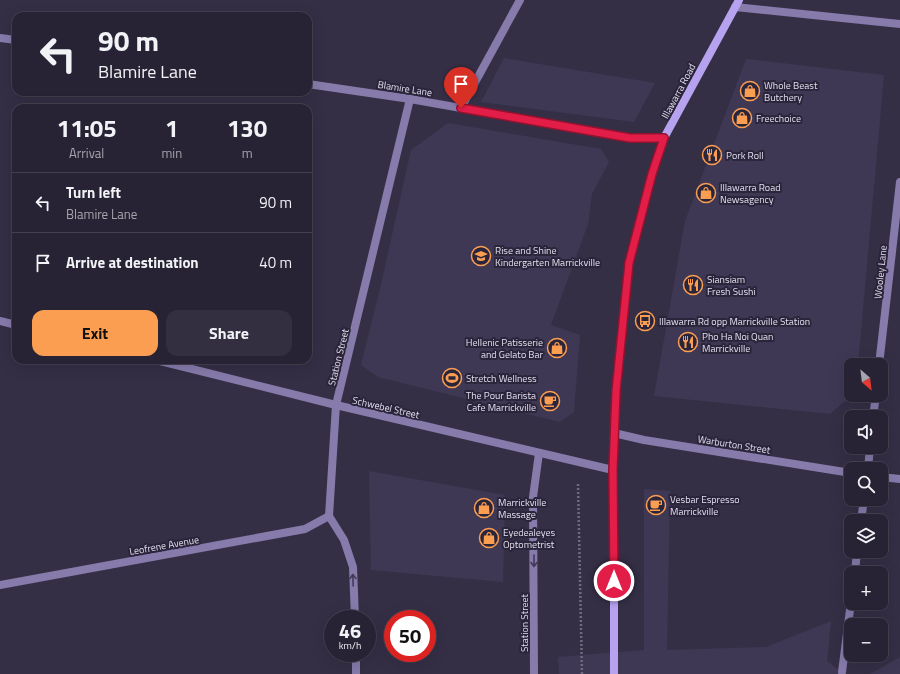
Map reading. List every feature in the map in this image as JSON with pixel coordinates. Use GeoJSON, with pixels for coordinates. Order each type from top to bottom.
{"type":"FeatureCollection","features":[{"type":"Feature","properties":{"kind":"main road","name":"Illawarra Road"},"geometry":{"type":"LineString","coordinates":[[614,674],[614,433],[616,391],[629,263],[652,174],[664,138],[737,3]]}},
{"type":"Feature","properties":{"kind":"street"},"geometry":{"type":"LineString","coordinates":[[461,108],[520,0]]}},
{"type":"Feature","properties":{"kind":"street"},"geometry":{"type":"LineString","coordinates":[[737,3],[900,24]]}},
{"type":"Feature","properties":{"kind":"street"},"geometry":{"type":"LineString","coordinates":[[0,38],[12,40]]}},
{"type":"Feature","properties":{"kind":"street","name":"Blamire Lane"},"geometry":{"type":"LineString","coordinates":[[312,85],[410,99],[630,138],[664,138]]}},
{"type":"Feature","properties":{"kind":"street","name":"Station Street"},"geometry":{"type":"LineString","coordinates":[[329,516],[336,405],[410,99]]}},
{"type":"Feature","properties":{"kind":"street","name":"Wooley Lane"},"geometry":{"type":"LineString","coordinates":[[880,358],[900,182]]}},
{"type":"Feature","properties":{"kind":"street"},"geometry":{"type":"LineString","coordinates":[[0,321],[12,324]]}},
{"type":"Feature","properties":{"kind":"street","name":"Schwebel Street"},"geometry":{"type":"LineString","coordinates":[[172,364],[336,405],[613,470]]}},
{"type":"Feature","properties":{"kind":"street","name":"Warburton Street"},"geometry":{"type":"LineString","coordinates":[[614,433],[644,440],[844,473]]}},
{"type":"Feature","properties":{"kind":"street","name":"Station Street"},"geometry":{"type":"LineString","coordinates":[[534,674],[533,497],[539,453]]}},
{"type":"Feature","properties":{"kind":"street"},"geometry":{"type":"LineString","coordinates":[[888,478],[900,479]]}},
{"type":"Feature","properties":{"kind":"street"},"geometry":{"type":"LineString","coordinates":[[329,516],[344,540],[353,567],[355,610]]}},
{"type":"Feature","properties":{"kind":"street","name":"Leofrene Avenue"},"geometry":{"type":"LineString","coordinates":[[0,585],[305,529],[329,516]]}},
{"type":"Feature","properties":{"kind":"street"},"geometry":{"type":"LineString","coordinates":[[842,672],[850,610]]}},
{"type":"Feature","properties":{"kind":"street"},"geometry":{"type":"LineString","coordinates":[[356,662],[356,674]]}},
{"type":"Feature","properties":{"kind":"path"},"geometry":{"type":"LineString","coordinates":[[578,484],[582,674]]}},
{"type":"Feature","properties":{"kind":"shaded area"},"geometry":{"type":"Polygon","coordinates":[[[504,58],[655,83],[634,122],[481,102],[504,58]]]}},
{"type":"Feature","properties":{"kind":"shaded area"},"geometry":{"type":"Polygon","coordinates":[[[746,59],[884,75],[859,358],[844,358],[844,402],[830,414],[654,396],[685,221],[746,59]]]}},
{"type":"Feature","properties":{"kind":"shaded area","name":"Rise and Shine Kindergarten Marrickville"},"geometry":{"type":"Polygon","coordinates":[[[448,123],[601,149],[609,162],[592,194],[588,224],[551,325],[580,335],[574,412],[560,422],[378,377],[361,365],[380,289],[411,150],[448,123]]]}},
{"type":"Feature","properties":{"kind":"shaded area"},"geometry":{"type":"Polygon","coordinates":[[[369,471],[505,495],[503,582],[371,570],[369,471]]]}},
{"type":"Feature","properties":{"kind":"shaded area"},"geometry":{"type":"Polygon","coordinates":[[[644,489],[670,491],[667,650],[766,647],[831,621],[827,661],[844,674],[559,674],[558,657],[644,650],[644,489]]]}},
{"type":"Feature","properties":{"kind":"shaded area"},"geometry":{"type":"Polygon","coordinates":[[[900,657],[900,674],[870,674],[900,657]]]}},
{"type":"Feature","properties":{"kind":"place","name":"Whole Beast Butchery"},"geometry":{"type":"Point","coordinates":[750,91]}},
{"type":"Feature","properties":{"kind":"place","name":"Freechoice"},"geometry":{"type":"Point","coordinates":[742,118]}},
{"type":"Feature","properties":{"kind":"place","name":"Pork Roll"},"geometry":{"type":"Point","coordinates":[712,155]}},
{"type":"Feature","properties":{"kind":"place","name":"Illawarra Road Newsagency"},"geometry":{"type":"Point","coordinates":[706,193]}},
{"type":"Feature","properties":{"kind":"place","name":"Rise and Shine Kindergarten Marrickville"},"geometry":{"type":"Point","coordinates":[481,256]}},
{"type":"Feature","properties":{"kind":"place","name":"Siansiam Fresh Sushi"},"geometry":{"type":"Point","coordinates":[693,285]}},
{"type":"Feature","properties":{"kind":"place","name":"Illawarra Rd opp Marrickville Station"},"geometry":{"type":"Point","coordinates":[645,321]}},
{"type":"Feature","properties":{"kind":"place","name":"Pho Ha Noi Quan Marrickville"},"geometry":{"type":"Point","coordinates":[688,342]}},
{"type":"Feature","properties":{"kind":"place","name":"Hellenic Patisserie and Gelato Bar"},"geometry":{"type":"Point","coordinates":[557,348]}},
{"type":"Feature","properties":{"kind":"place","name":"Stretch Wellness"},"geometry":{"type":"Point","coordinates":[452,378]}},
{"type":"Feature","properties":{"kind":"place","name":"The Pour Barista Cafe Marrickville"},"geometry":{"type":"Point","coordinates":[550,401]}},
{"type":"Feature","properties":{"kind":"place","name":"Vesbar Espresso Marrickville"},"geometry":{"type":"Point","coordinates":[656,505]}},
{"type":"Feature","properties":{"kind":"place","name":"Marrickville Massage"},"geometry":{"type":"Point","coordinates":[484,508]}},
{"type":"Feature","properties":{"kind":"place","name":"Eyedealeyes Optometrist"},"geometry":{"type":"Point","coordinates":[489,538]}},
{"type":"Feature","properties":{"kind":"route"},"geometry":{"type":"LineString","coordinates":[[461,108],[630,138],[664,138],[652,174],[629,263],[616,391],[614,433],[614,581]]}}]}
